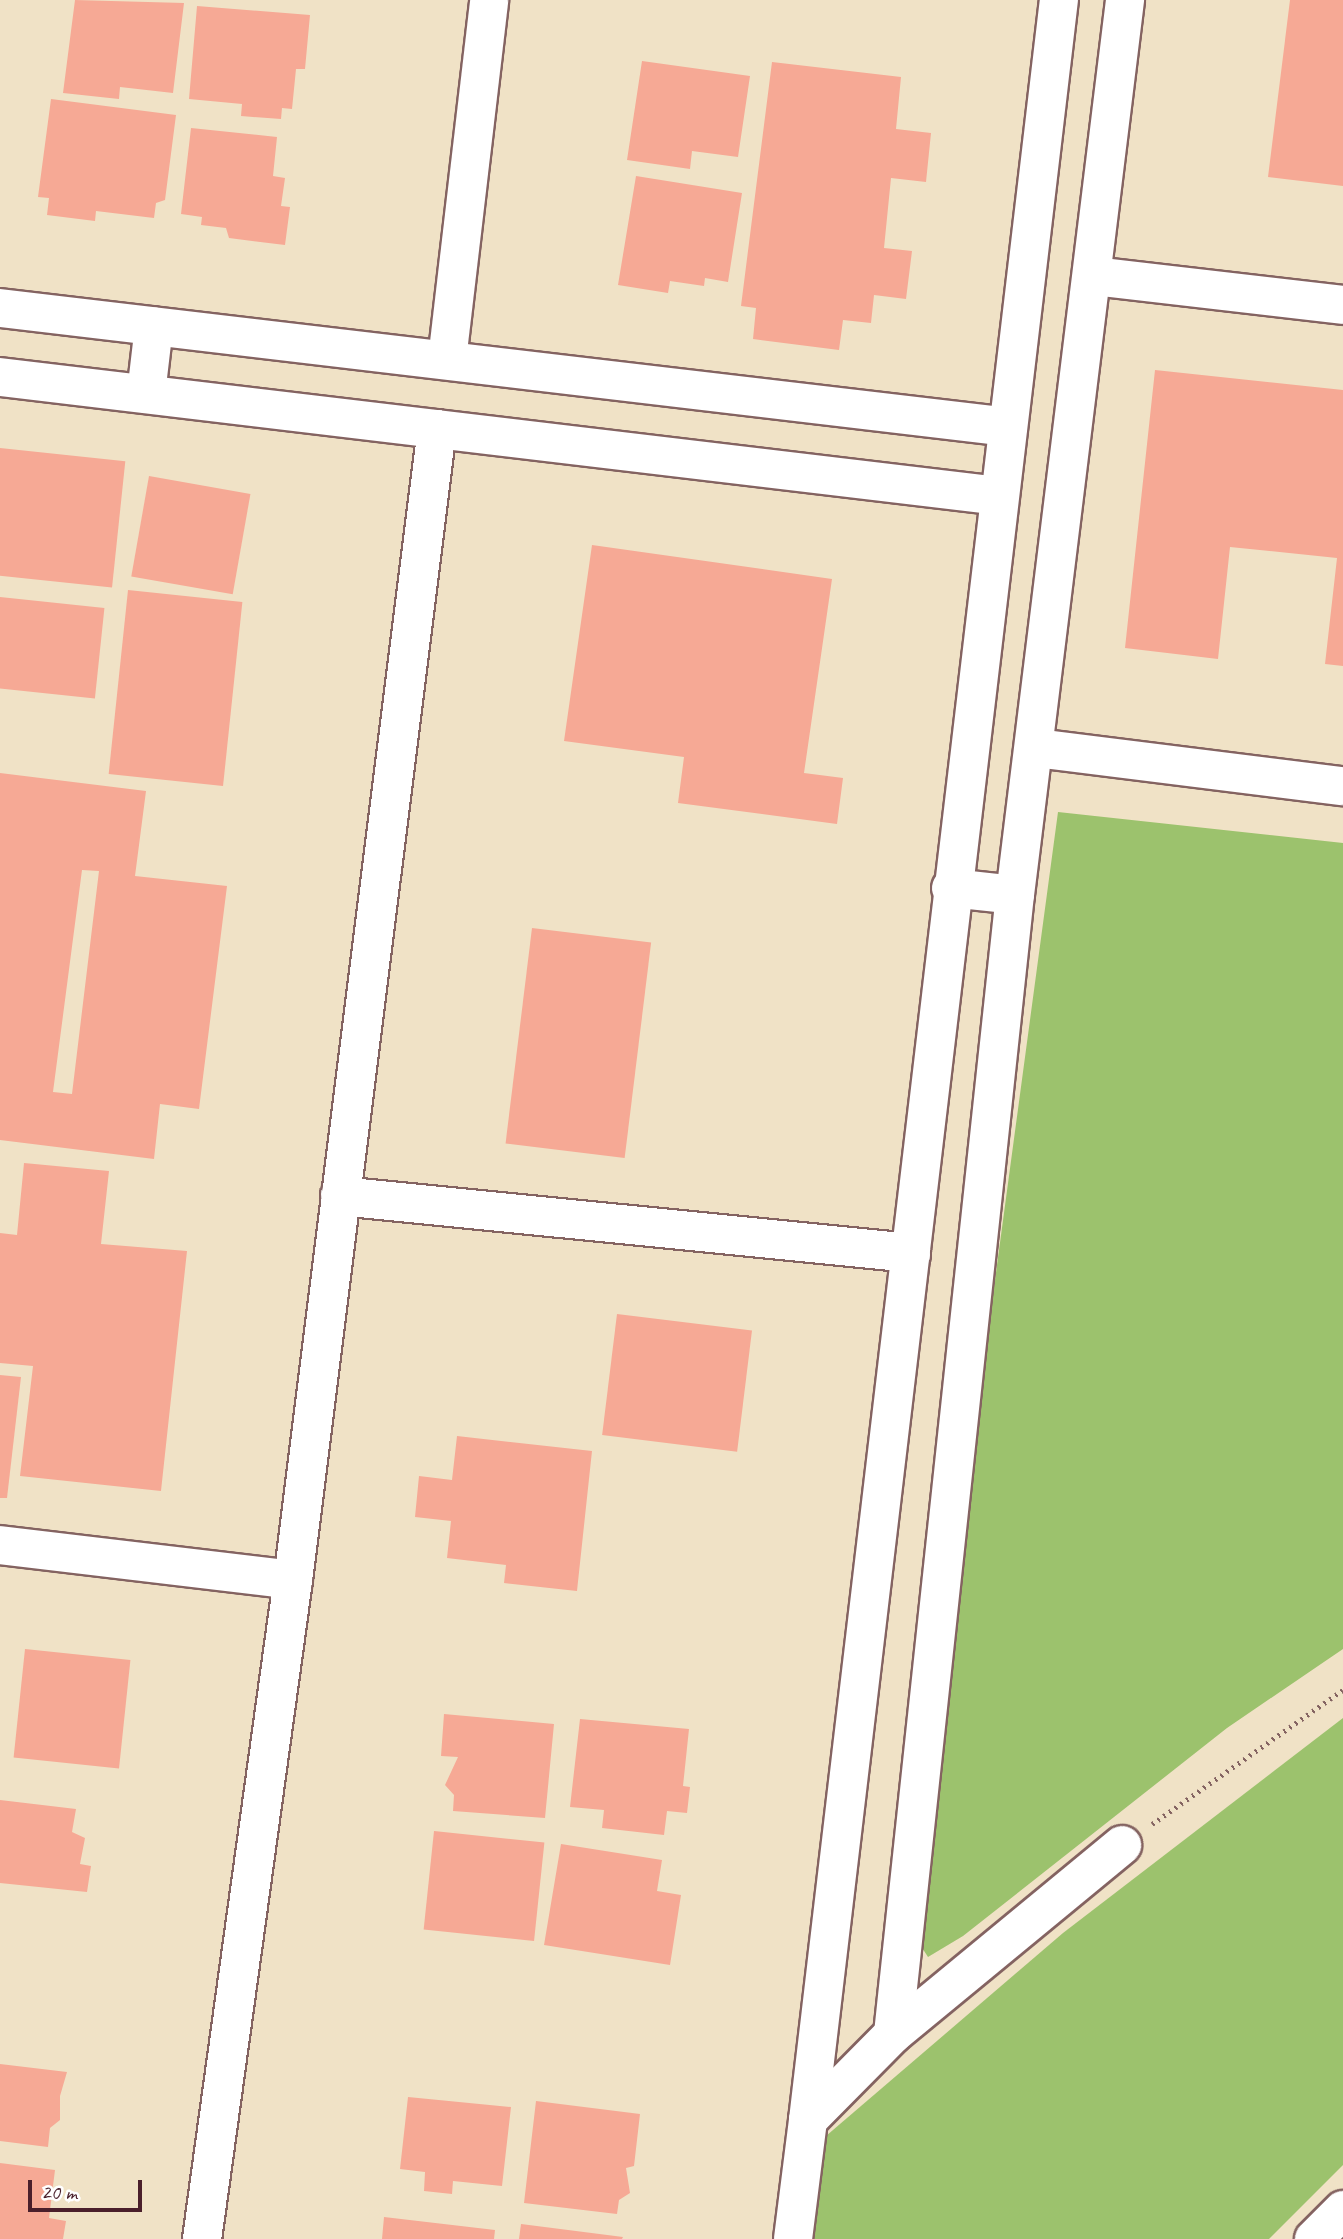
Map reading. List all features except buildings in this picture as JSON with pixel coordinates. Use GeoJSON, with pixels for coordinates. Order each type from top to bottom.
{"type":"FeatureCollection","features":[{"type":"Feature","properties":{"kind":"street"},"geometry":{"type":"LineString","coordinates":[[447,360],[489,0]]}},
{"type":"Feature","properties":{"kind":"street"},"geometry":{"type":"LineString","coordinates":[[793,2239],[912,1253],[951,888],[1059,0]]}},
{"type":"Feature","properties":{"kind":"street"},"geometry":{"type":"LineString","coordinates":[[893,2035],[1015,894],[1036,748],[1125,0]]}},
{"type":"Feature","properties":{"kind":"street"},"geometry":{"type":"LineString","coordinates":[[1094,276],[1343,305]]}},
{"type":"Feature","properties":{"kind":"street"},"geometry":{"type":"LineString","coordinates":[[0,308],[1008,427]]}},
{"type":"Feature","properties":{"kind":"street"},"geometry":{"type":"LineString","coordinates":[[146,394],[154,326]]}},
{"type":"Feature","properties":{"kind":"street"},"geometry":{"type":"LineString","coordinates":[[0,377],[999,496]]}},
{"type":"Feature","properties":{"kind":"street"},"geometry":{"type":"LineString","coordinates":[[202,2239],[293,1580],[437,429]]}},
{"type":"Feature","properties":{"kind":"street"},"geometry":{"type":"LineString","coordinates":[[1036,748],[1343,786]]}},
{"type":"Feature","properties":{"kind":"street"},"geometry":{"type":"LineString","coordinates":[[951,888],[1015,894]]}},
{"type":"Feature","properties":{"kind":"street"},"geometry":{"type":"LineString","coordinates":[[340,1196],[912,1253]]}},
{"type":"Feature","properties":{"kind":"street"},"geometry":{"type":"LineString","coordinates":[[0,1545],[293,1580]]}},
{"type":"Feature","properties":{"kind":"street"},"geometry":{"type":"LineString","coordinates":[[808,2120],[893,2035],[1122,1845]]}},
{"type":"Feature","properties":{"kind":"street"},"geometry":{"type":"LineString","coordinates":[[1314,2239],[1343,2210]]}},
{"type":"Feature","properties":{"kind":"path"},"geometry":{"type":"LineString","coordinates":[[1122,1845],[1343,1690]]}},
{"type":"Feature","properties":{"kind":"green space"},"geometry":{"type":"Polygon","coordinates":[[[1058,812],[1343,843],[1343,1649],[1227,1728],[963,1936],[928,1957],[908,1926],[1058,812]]]}},
{"type":"Feature","properties":{"kind":"green space"},"geometry":{"type":"Polygon","coordinates":[[[1343,1718],[1343,2165],[1269,2239],[813,2239],[826,2136],[1063,1933],[1343,1718]]]}}]}
